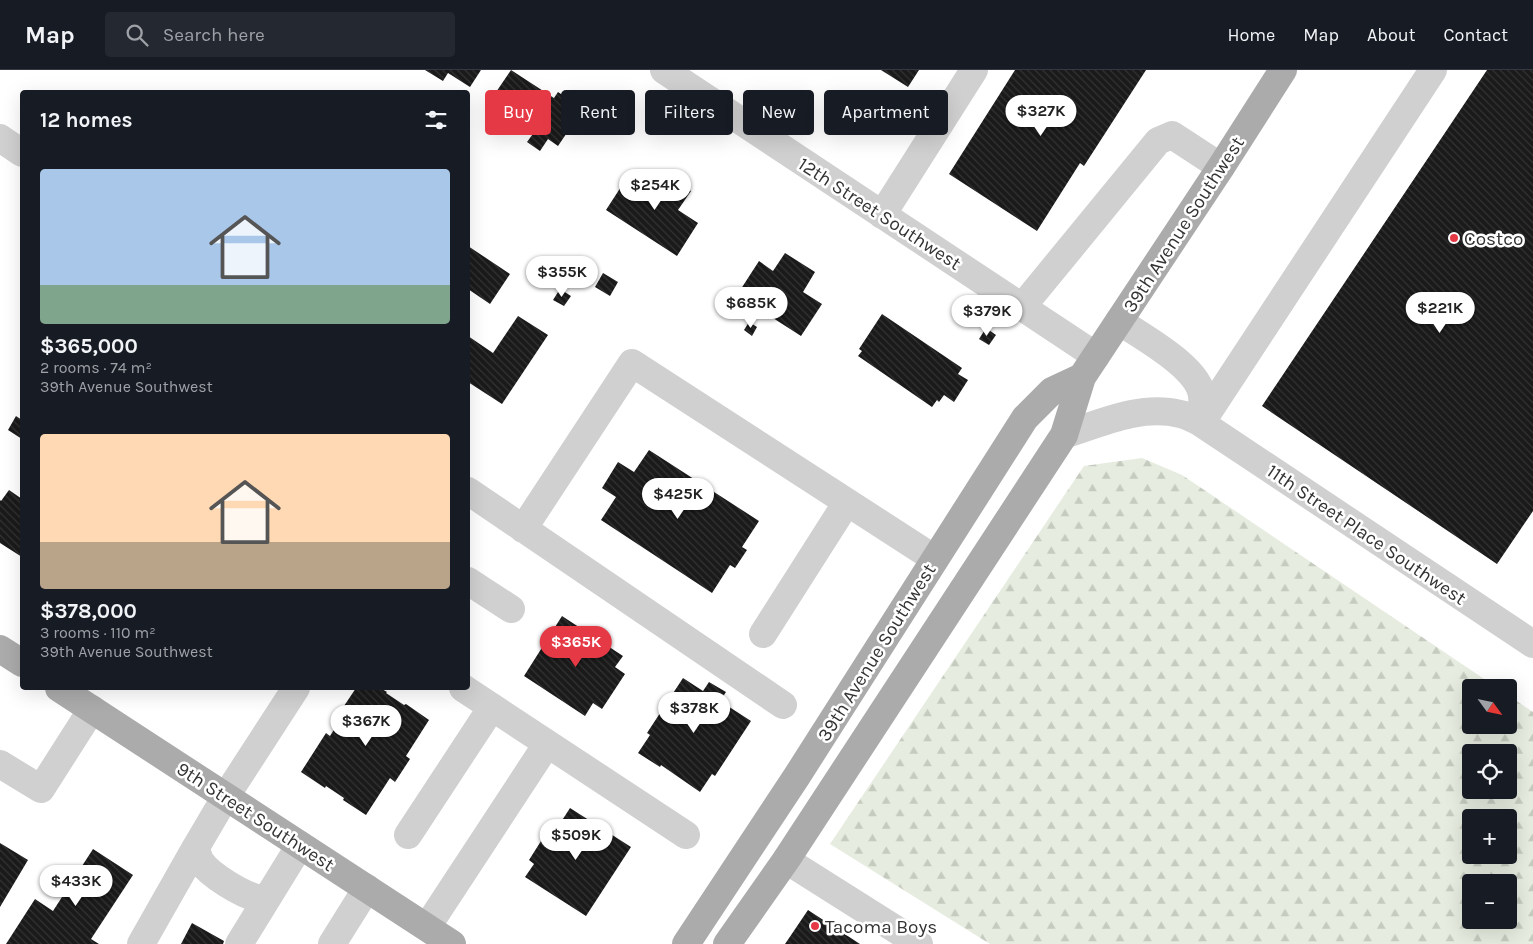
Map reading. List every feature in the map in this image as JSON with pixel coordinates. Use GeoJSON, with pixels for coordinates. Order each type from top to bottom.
{"type":"FeatureCollection","features":[{"type":"Feature","properties":{"kind":"main road","name":"39th Avenue Southwest"},"geometry":{"type":"LineString","coordinates":[[727,944],[786,860],[1064,435],[1089,366],[1221,168],[1283,70]]}},
{"type":"Feature","properties":{"kind":"main road","name":"39th Avenue Southwest"},"geometry":{"type":"LineString","coordinates":[[686,944],[797,776],[1025,418],[1052,391],[1089,366]]}},
{"type":"Feature","properties":{"kind":"main road"},"geometry":{"type":"LineString","coordinates":[[0,649],[20,662]]}},
{"type":"Feature","properties":{"kind":"main road","name":"9th Street Southwest"},"geometry":{"type":"LineString","coordinates":[[63,690],[452,944]]}},
{"type":"Feature","properties":{"kind":"street","name":"12th Street Southwest"},"geometry":{"type":"LineString","coordinates":[[664,70],[1022,307],[1089,366]]}},
{"type":"Feature","properties":{"kind":"street"},"geometry":{"type":"LineString","coordinates":[[882,215],[974,70]]}},
{"type":"Feature","properties":{"kind":"street"},"geometry":{"type":"LineString","coordinates":[[1202,423],[1433,70]]}},
{"type":"Feature","properties":{"kind":"street"},"geometry":{"type":"LineString","coordinates":[[1022,307],[1158,141],[1172,135],[1221,168]]}},
{"type":"Feature","properties":{"kind":"street"},"geometry":{"type":"LineString","coordinates":[[0,138],[20,152]]}},
{"type":"Feature","properties":{"kind":"street"},"geometry":{"type":"LineString","coordinates":[[1119,321],[1179,362],[1198,382],[1202,395],[1202,423]]}},
{"type":"Feature","properties":{"kind":"street"},"geometry":{"type":"LineString","coordinates":[[523,529],[632,363],[935,559]]}},
{"type":"Feature","properties":{"kind":"street","name":"11th Street Place Southwest"},"geometry":{"type":"LineString","coordinates":[[1064,435],[1140,412],[1162,410],[1182,414],[1202,423],[1533,644]]}},
{"type":"Feature","properties":{"kind":"street"},"geometry":{"type":"LineString","coordinates":[[470,492],[783,705]]}},
{"type":"Feature","properties":{"kind":"street"},"geometry":{"type":"LineString","coordinates":[[763,634],[847,502]]}},
{"type":"Feature","properties":{"kind":"street"},"geometry":{"type":"LineString","coordinates":[[470,582],[511,610]]}},
{"type":"Feature","properties":{"kind":"street"},"geometry":{"type":"LineString","coordinates":[[141,944],[226,796],[295,690]]}},
{"type":"Feature","properties":{"kind":"street"},"geometry":{"type":"LineString","coordinates":[[466,690],[686,835]]}},
{"type":"Feature","properties":{"kind":"street"},"geometry":{"type":"LineString","coordinates":[[408,835],[492,707]]}},
{"type":"Feature","properties":{"kind":"street"},"geometry":{"type":"LineString","coordinates":[[0,764],[41,790],[92,709]]}},
{"type":"Feature","properties":{"kind":"street"},"geometry":{"type":"LineString","coordinates":[[427,928],[547,744]]}},
{"type":"Feature","properties":{"kind":"street"},"geometry":{"type":"LineString","coordinates":[[239,944],[300,844]]}},
{"type":"Feature","properties":{"kind":"street"},"geometry":{"type":"LineString","coordinates":[[196,847],[202,863],[220,879],[254,897],[268,897]]}},
{"type":"Feature","properties":{"kind":"street"},"geometry":{"type":"LineString","coordinates":[[786,860],[919,944]]}},
{"type":"Feature","properties":{"kind":"street"},"geometry":{"type":"LineString","coordinates":[[332,944],[367,888]]}},
{"type":"Feature","properties":{"kind":"green space"},"geometry":{"type":"Polygon","coordinates":[[[1142,458],[1182,475],[1484,679],[1462,679],[1462,734],[1518,734],[1518,702],[1533,712],[1533,944],[990,944],[830,844],[1084,466],[1142,458]]]}},
{"type":"Feature","properties":{"kind":"building"},"geometry":{"type":"Polygon","coordinates":[[[425,70],[481,70],[470,87],[448,73],[443,81],[425,70]]]}},
{"type":"Feature","properties":{"kind":"building"},"geometry":{"type":"Polygon","coordinates":[[[511,70],[542,90],[497,90],[511,70]]]}},
{"type":"Feature","properties":{"kind":"building"},"geometry":{"type":"Polygon","coordinates":[[[881,70],[919,70],[908,87],[881,70]]]}},
{"type":"Feature","properties":{"kind":"building"},"geometry":{"type":"Polygon","coordinates":[[[1015,70],[1146,70],[1084,166],[1080,163],[1037,231],[949,174],[1015,70]]]}},
{"type":"Feature","properties":{"kind":"building","name":"Costco"},"geometry":{"type":"Polygon","coordinates":[[[1487,70],[1533,70],[1533,511],[1497,564],[1262,406],[1487,70]]]}},
{"type":"Feature","properties":{"kind":"building"},"geometry":{"type":"Polygon","coordinates":[[[558,92],[561,94],[561,135],[565,135],[558,146],[548,139],[540,151],[527,142],[532,135],[551,135],[551,96],[554,98],[558,92]]]}},
{"type":"Feature","properties":{"kind":"building"},"geometry":{"type":"Polygon","coordinates":[[[662,172],[691,191],[678,210],[698,223],[677,256],[606,210],[628,176],[650,190],[662,172]]]}},
{"type":"Feature","properties":{"kind":"building"},"geometry":{"type":"Polygon","coordinates":[[[470,247],[510,274],[490,304],[470,290],[470,247]]]}},
{"type":"Feature","properties":{"kind":"building"},"geometry":{"type":"Polygon","coordinates":[[[785,253],[815,272],[803,292],[822,304],[801,336],[737,295],[759,261],[773,271],[785,253]]]}},
{"type":"Feature","properties":{"kind":"building"},"geometry":{"type":"Polygon","coordinates":[[[603,273],[618,282],[610,296],[595,287],[603,273]]]}},
{"type":"Feature","properties":{"kind":"building"},"geometry":{"type":"Polygon","coordinates":[[[560,289],[571,296],[564,306],[553,300],[560,289]]]}},
{"type":"Feature","properties":{"kind":"building"},"geometry":{"type":"Polygon","coordinates":[[[882,314],[962,368],[958,374],[968,380],[954,402],[944,395],[932,407],[858,356],[862,351],[859,349],[882,314]]]}},
{"type":"Feature","properties":{"kind":"building"},"geometry":{"type":"Polygon","coordinates":[[[518,316],[548,335],[502,404],[470,383],[470,337],[493,353],[518,316]]]}},
{"type":"Feature","properties":{"kind":"building"},"geometry":{"type":"Polygon","coordinates":[[[749,322],[757,327],[752,336],[744,330],[749,322]]]}},
{"type":"Feature","properties":{"kind":"building"},"geometry":{"type":"Polygon","coordinates":[[[986,328],[996,335],[989,345],[979,339],[986,328]]]}},
{"type":"Feature","properties":{"kind":"building"},"geometry":{"type":"Polygon","coordinates":[[[16,416],[20,419],[20,438],[8,430],[16,416]]]}},
{"type":"Feature","properties":{"kind":"building"},"geometry":{"type":"Polygon","coordinates":[[[649,450],[759,521],[742,547],[747,550],[735,568],[730,565],[712,593],[601,520],[616,497],[602,488],[618,462],[634,472],[649,450]]]}},
{"type":"Feature","properties":{"kind":"building"},"geometry":{"type":"Polygon","coordinates":[[[9,490],[20,498],[20,556],[0,543],[1,501],[9,490]]]}},
{"type":"Feature","properties":{"kind":"building"},"geometry":{"type":"Polygon","coordinates":[[[562,616],[623,656],[615,667],[625,674],[602,709],[593,703],[585,716],[524,676],[562,616]]]}},
{"type":"Feature","properties":{"kind":"building"},"geometry":{"type":"Polygon","coordinates":[[[683,678],[703,691],[709,682],[726,692],[720,701],[751,721],[715,776],[712,774],[700,792],[661,765],[660,767],[638,753],[650,735],[647,733],[683,678]]]}},
{"type":"Feature","properties":{"kind":"building"},"geometry":{"type":"Polygon","coordinates":[[[355,690],[384,690],[429,720],[406,756],[410,759],[395,782],[390,778],[366,815],[326,786],[325,788],[301,772],[326,733],[330,736],[342,717],[338,715],[355,690]]]}},
{"type":"Feature","properties":{"kind":"building"},"geometry":{"type":"Polygon","coordinates":[[[570,808],[631,847],[586,916],[525,877],[534,864],[529,860],[555,819],[561,822],[570,808]]]}},
{"type":"Feature","properties":{"kind":"building"},"geometry":{"type":"Polygon","coordinates":[[[0,843],[28,860],[0,907],[0,843]]]}},
{"type":"Feature","properties":{"kind":"building"},"geometry":{"type":"Polygon","coordinates":[[[93,849],[133,875],[91,939],[99,944],[6,944],[35,899],[53,911],[93,849]]]}},
{"type":"Feature","properties":{"kind":"building","name":"Tacoma Boys"},"geometry":{"type":"Polygon","coordinates":[[[808,910],[860,944],[785,944],[808,910]]]}},
{"type":"Feature","properties":{"kind":"building"},"geometry":{"type":"Polygon","coordinates":[[[192,923],[224,941],[223,944],[181,944],[192,923]]]}},
{"type":"Feature","properties":{"kind":"place","name":"Costco"},"geometry":{"type":"Point","coordinates":[1454,238]}},
{"type":"Feature","properties":{"kind":"place","name":"Tacoma Boys"},"geometry":{"type":"Point","coordinates":[815,926]}}]}
